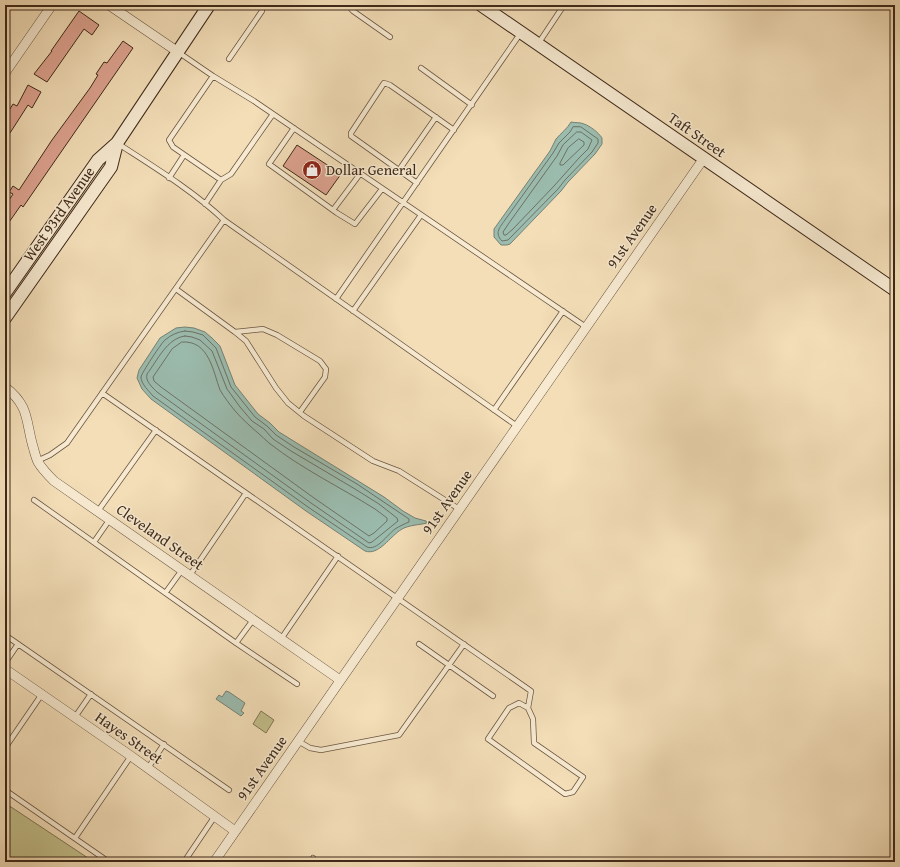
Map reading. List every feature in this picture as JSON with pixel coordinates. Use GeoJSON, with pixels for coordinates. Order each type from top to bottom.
{"type":"FeatureCollection","features":[{"type":"Feature","properties":{"kind":"street"},"geometry":{"type":"LineString","coordinates":[[5,73],[52,5]]}},
{"type":"Feature","properties":{"kind":"street"},"geometry":{"type":"LineString","coordinates":[[109,5],[178,52]]}},
{"type":"Feature","properties":{"kind":"street","name":"West 93rd Avenue"},"geometry":{"type":"LineString","coordinates":[[5,293],[98,160],[117,143],[209,5]]}},
{"type":"Feature","properties":{"kind":"street","name":"Taft Street"},"geometry":{"type":"LineString","coordinates":[[481,5],[895,290]]}},
{"type":"Feature","properties":{"kind":"street","name":"West 93rd Avenue"},"geometry":{"type":"LineString","coordinates":[[5,318],[111,167],[117,143]]}},
{"type":"Feature","properties":{"kind":"street","name":"91st Avenue"},"geometry":{"type":"LineString","coordinates":[[214,862],[516,426],[704,158]]}},
{"type":"Feature","properties":{"kind":"street","name":"Cleveland Street"},"geometry":{"type":"LineString","coordinates":[[5,387],[20,401],[27,415],[31,440],[37,461],[54,481],[340,680]]}},
{"type":"Feature","properties":{"kind":"street","name":"Hayes Street"},"geometry":{"type":"LineString","coordinates":[[5,669],[131,756],[235,831]]}},
{"type":"Feature","properties":{"kind":"lane"},"geometry":{"type":"LineString","coordinates":[[228,59],[262,11],[261,7],[258,5]]}},
{"type":"Feature","properties":{"kind":"lane"},"geometry":{"type":"LineString","coordinates":[[352,5],[351,9],[353,11],[390,37]]}},
{"type":"Feature","properties":{"kind":"lane"},"geometry":{"type":"LineString","coordinates":[[538,44],[564,5]]}},
{"type":"Feature","properties":{"kind":"lane"},"geometry":{"type":"LineString","coordinates":[[336,299],[418,183],[521,32]]}},
{"type":"Feature","properties":{"kind":"lane"},"geometry":{"type":"LineString","coordinates":[[178,52],[294,128],[586,327]]}},
{"type":"Feature","properties":{"kind":"lane"},"geometry":{"type":"LineString","coordinates":[[421,68],[472,105]]}},
{"type":"Feature","properties":{"kind":"lane"},"geometry":{"type":"LineString","coordinates":[[213,76],[169,140],[173,147],[221,180]]}},
{"type":"Feature","properties":{"kind":"lane"},"geometry":{"type":"LineString","coordinates":[[418,183],[351,136],[350,133],[384,83],[390,85],[454,130]]}},
{"type":"Feature","properties":{"kind":"lane"},"geometry":{"type":"LineString","coordinates":[[205,204],[221,180],[231,174],[273,114]]}},
{"type":"Feature","properties":{"kind":"lane"},"geometry":{"type":"LineString","coordinates":[[399,170],[436,117]]}},
{"type":"Feature","properties":{"kind":"lane"},"geometry":{"type":"LineString","coordinates":[[294,128],[268,164],[333,210],[355,224],[382,189]]}},
{"type":"Feature","properties":{"kind":"lane"},"geometry":{"type":"LineString","coordinates":[[117,143],[169,178],[224,220],[516,426]]}},
{"type":"Feature","properties":{"kind":"lane"},"geometry":{"type":"LineString","coordinates":[[169,178],[184,155]]}},
{"type":"Feature","properties":{"kind":"lane"},"geometry":{"type":"LineString","coordinates":[[333,210],[360,174]]}},
{"type":"Feature","properties":{"kind":"lane"},"geometry":{"type":"LineString","coordinates":[[353,311],[421,215]]}},
{"type":"Feature","properties":{"kind":"lane"},"geometry":{"type":"LineString","coordinates":[[37,461],[50,455],[66,443],[224,220]]}},
{"type":"Feature","properties":{"kind":"lane"},"geometry":{"type":"LineString","coordinates":[[176,289],[246,341],[276,388],[288,403],[373,461],[399,471],[459,509]]}},
{"type":"Feature","properties":{"kind":"lane"},"geometry":{"type":"LineString","coordinates":[[494,410],[563,311]]}},
{"type":"Feature","properties":{"kind":"lane"},"geometry":{"type":"LineString","coordinates":[[235,332],[263,328],[320,362],[326,369],[325,377],[300,412]]}},
{"type":"Feature","properties":{"kind":"lane"},"geometry":{"type":"LineString","coordinates":[[102,393],[531,691],[528,708],[533,719],[534,743],[583,777],[573,792],[565,794],[488,739],[509,708],[518,703],[528,708]]}},
{"type":"Feature","properties":{"kind":"lane"},"geometry":{"type":"LineString","coordinates":[[98,511],[156,430]]}},
{"type":"Feature","properties":{"kind":"lane"},"geometry":{"type":"LineString","coordinates":[[166,592],[186,572],[246,493]]}},
{"type":"Feature","properties":{"kind":"lane"},"geometry":{"type":"LineString","coordinates":[[34,500],[297,684]]}},
{"type":"Feature","properties":{"kind":"lane"},"geometry":{"type":"LineString","coordinates":[[94,542],[110,520]]}},
{"type":"Feature","properties":{"kind":"lane"},"geometry":{"type":"LineString","coordinates":[[281,639],[338,556]]}},
{"type":"Feature","properties":{"kind":"lane"},"geometry":{"type":"LineString","coordinates":[[236,642],[253,619]]}},
{"type":"Feature","properties":{"kind":"lane"},"geometry":{"type":"LineString","coordinates":[[5,634],[230,790]]}},
{"type":"Feature","properties":{"kind":"lane"},"geometry":{"type":"LineString","coordinates":[[5,663],[18,644]]}},
{"type":"Feature","properties":{"kind":"lane"},"geometry":{"type":"LineString","coordinates":[[419,644],[493,696]]}},
{"type":"Feature","properties":{"kind":"lane"},"geometry":{"type":"LineString","coordinates":[[298,741],[310,748],[321,750],[399,735],[464,644]]}},
{"type":"Feature","properties":{"kind":"lane"},"geometry":{"type":"LineString","coordinates":[[5,748],[42,694]]}},
{"type":"Feature","properties":{"kind":"lane"},"geometry":{"type":"LineString","coordinates":[[75,717],[91,694]]}},
{"type":"Feature","properties":{"kind":"lane"},"geometry":{"type":"LineString","coordinates":[[148,768],[164,744]]}},
{"type":"Feature","properties":{"kind":"lane"},"geometry":{"type":"LineString","coordinates":[[75,838],[131,756]]}},
{"type":"Feature","properties":{"kind":"lane"},"geometry":{"type":"LineString","coordinates":[[5,790],[109,862]]}},
{"type":"Feature","properties":{"kind":"lane"},"geometry":{"type":"LineString","coordinates":[[184,862],[215,816]]}},
{"type":"Feature","properties":{"kind":"shaded area"},"geometry":{"type":"Polygon","coordinates":[[[261,711],[274,720],[266,733],[253,724],[261,711]]]}},
{"type":"Feature","properties":{"kind":"shaded area"},"geometry":{"type":"Polygon","coordinates":[[[5,803],[94,862],[5,862],[5,803]]]}},
{"type":"Feature","properties":{"kind":"water"},"geometry":{"type":"Polygon","coordinates":[[[571,122],[582,123],[591,128],[602,138],[602,144],[595,154],[561,191],[510,244],[501,245],[494,237],[494,229],[550,151],[556,139],[571,122]]]}},
{"type":"Feature","properties":{"kind":"water"},"geometry":{"type":"Polygon","coordinates":[[[176,328],[194,328],[205,332],[220,346],[235,385],[258,414],[279,432],[384,497],[403,511],[415,518],[426,521],[427,523],[402,529],[375,551],[365,551],[306,511],[151,399],[142,389],[137,378],[139,370],[160,338],[176,328]]]}},
{"type":"Feature","properties":{"kind":"water"},"geometry":{"type":"Polygon","coordinates":[[[226,691],[245,703],[241,711],[244,713],[241,716],[216,699],[219,695],[222,697],[226,691]]]}},
{"type":"Feature","properties":{"kind":"building"},"geometry":{"type":"Polygon","coordinates":[[[79,11],[99,25],[92,35],[84,29],[47,82],[34,74],[52,51],[79,11]]]}},
{"type":"Feature","properties":{"kind":"building"},"geometry":{"type":"Polygon","coordinates":[[[123,41],[133,48],[23,207],[21,205],[5,228],[5,206],[13,194],[9,192],[13,186],[19,190],[52,140],[90,88],[98,75],[96,74],[104,62],[107,63],[123,41]]]}},
{"type":"Feature","properties":{"kind":"building"},"geometry":{"type":"Polygon","coordinates":[[[28,85],[41,92],[32,108],[28,105],[10,133],[5,130],[5,117],[13,104],[17,106],[28,85]]]}},
{"type":"Feature","properties":{"kind":"building","name":"Dollar General"},"geometry":{"type":"Polygon","coordinates":[[[297,145],[341,174],[326,195],[283,166],[297,145]]]}},
{"type":"Feature","properties":{"kind":"place","name":"Dollar General"},"geometry":{"type":"Point","coordinates":[312,170]}}]}
